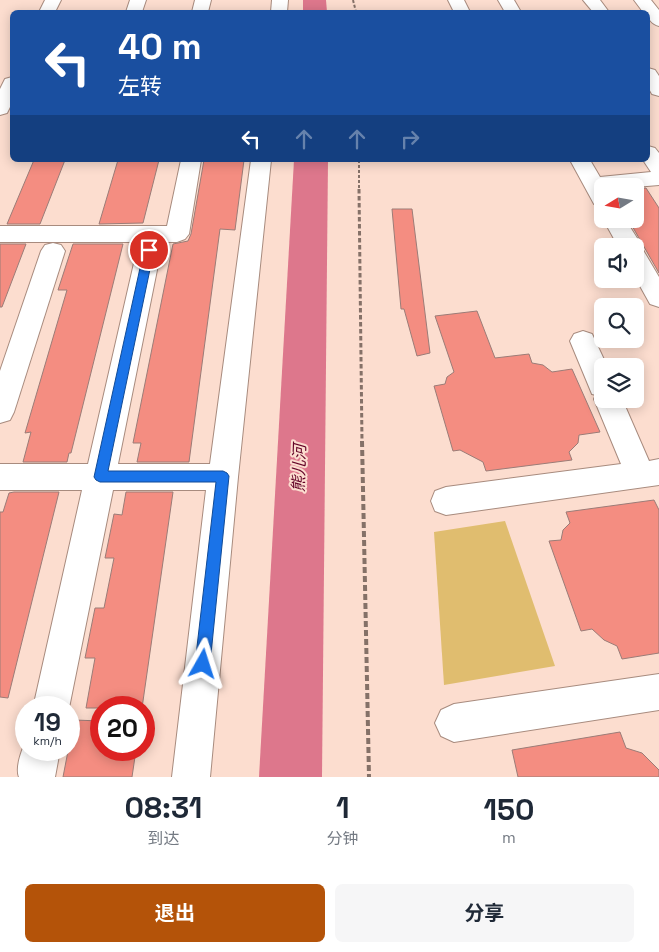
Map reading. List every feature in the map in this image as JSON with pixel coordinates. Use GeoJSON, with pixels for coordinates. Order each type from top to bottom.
{"type":"FeatureCollection","features":[{"type":"Feature","properties":{"kind":"street"},"geometry":{"type":"LineString","coordinates":[[642,0],[659,21]]}},
{"type":"Feature","properties":{"kind":"street"},"geometry":{"type":"LineString","coordinates":[[650,77],[659,91]]}},
{"type":"Feature","properties":{"kind":"street"},"geometry":{"type":"LineString","coordinates":[[0,109],[10,87]]}},
{"type":"Feature","properties":{"kind":"street"},"geometry":{"type":"LineString","coordinates":[[650,155],[659,169]]}},
{"type":"Feature","properties":{"kind":"street"},"geometry":{"type":"LineString","coordinates":[[0,234],[177,234],[191,162]]}},
{"type":"Feature","properties":{"kind":"street"},"geometry":{"type":"LineString","coordinates":[[191,777],[223,476],[261,162]]}},
{"type":"Feature","properties":{"kind":"street"},"geometry":{"type":"LineString","coordinates":[[581,162],[594,184]]}},
{"type":"Feature","properties":{"kind":"street"},"geometry":{"type":"LineString","coordinates":[[644,181],[659,178]]}},
{"type":"Feature","properties":{"kind":"street"},"geometry":{"type":"LineString","coordinates":[[0,412],[53,250]]}},
{"type":"Feature","properties":{"kind":"street"},"geometry":{"type":"LineString","coordinates":[[54,696],[149,250]]}},
{"type":"Feature","properties":{"kind":"street"},"geometry":{"type":"LineString","coordinates":[[644,272],[659,298]]}},
{"type":"Feature","properties":{"kind":"street"},"geometry":{"type":"LineString","coordinates":[[583,341],[594,367]]}},
{"type":"Feature","properties":{"kind":"street"},"geometry":{"type":"LineString","coordinates":[[446,501],[649,473],[613,408]]}},
{"type":"Feature","properties":{"kind":"street"},"geometry":{"type":"LineString","coordinates":[[0,477],[223,476]]}},
{"type":"Feature","properties":{"kind":"street"},"geometry":{"type":"LineString","coordinates":[[454,723],[659,692]]}},
{"type":"Feature","properties":{"kind":"path"},"geometry":{"type":"LineString","coordinates":[[359,162],[360,322],[369,777]]}},
{"type":"Feature","properties":{"kind":"shaded area"},"geometry":{"type":"Polygon","coordinates":[[[505,521],[555,666],[444,685],[434,532],[505,521]]]}},
{"type":"Feature","properties":{"kind":"water"},"geometry":{"type":"Polygon","coordinates":[[[303,0],[326,0],[327,10],[303,10],[303,0]]]}},
{"type":"Feature","properties":{"kind":"water","name":"熊儿河"},"geometry":{"type":"Polygon","coordinates":[[[294,162],[328,162],[322,777],[259,777],[294,162]]]}},
{"type":"Feature","properties":{"kind":"building"},"geometry":{"type":"Polygon","coordinates":[[[33,162],[64,162],[40,224],[7,224],[33,162]]]}},
{"type":"Feature","properties":{"kind":"building"},"geometry":{"type":"Polygon","coordinates":[[[117,162],[158,162],[143,223],[99,224],[117,162]]]}},
{"type":"Feature","properties":{"kind":"building"},"geometry":{"type":"Polygon","coordinates":[[[204,162],[244,162],[235,230],[220,229],[189,462],[137,462],[141,443],[133,443],[173,244],[188,241],[191,234],[204,162]]]}},
{"type":"Feature","properties":{"kind":"building"},"geometry":{"type":"Polygon","coordinates":[[[644,188],[646,188],[659,208],[659,273],[644,247],[644,238],[639,238],[633,228],[644,228],[644,188]]]}},
{"type":"Feature","properties":{"kind":"building"},"geometry":{"type":"Polygon","coordinates":[[[392,209],[412,209],[430,353],[417,356],[404,309],[401,309],[392,209]]]}},
{"type":"Feature","properties":{"kind":"building"},"geometry":{"type":"Polygon","coordinates":[[[0,244],[26,244],[2,307],[0,307],[0,244]]]}},
{"type":"Feature","properties":{"kind":"building"},"geometry":{"type":"Polygon","coordinates":[[[73,244],[123,244],[71,453],[69,453],[67,462],[23,462],[31,432],[25,433],[67,290],[58,290],[73,244]]]}},
{"type":"Feature","properties":{"kind":"building"},"geometry":{"type":"Polygon","coordinates":[[[477,311],[495,358],[529,354],[532,363],[543,365],[552,372],[572,369],[600,432],[579,435],[578,443],[569,452],[572,460],[486,471],[483,462],[460,450],[453,451],[434,386],[445,384],[447,377],[454,372],[435,316],[477,311]]]}},
{"type":"Feature","properties":{"kind":"building"},"geometry":{"type":"Polygon","coordinates":[[[59,492],[8,698],[0,697],[0,512],[3,512],[9,493],[59,492]]]}},
{"type":"Feature","properties":{"kind":"building"},"geometry":{"type":"Polygon","coordinates":[[[126,492],[173,492],[144,696],[90,696],[90,708],[86,708],[95,658],[85,658],[95,608],[104,608],[114,558],[105,558],[114,514],[122,515],[126,492]]]}},
{"type":"Feature","properties":{"kind":"building"},"geometry":{"type":"Polygon","coordinates":[[[654,500],[659,510],[659,653],[622,659],[617,646],[604,640],[592,629],[581,631],[549,541],[561,540],[563,530],[570,523],[566,512],[654,500]]]}},
{"type":"Feature","properties":{"kind":"building"},"geometry":{"type":"Polygon","coordinates":[[[80,720],[90,721],[90,761],[134,761],[132,777],[63,777],[66,761],[80,761],[80,720]]]}},
{"type":"Feature","properties":{"kind":"building"},"geometry":{"type":"Polygon","coordinates":[[[620,732],[626,748],[642,753],[659,770],[659,777],[518,777],[512,750],[620,732]]]}},
{"type":"Feature","properties":{"kind":"route"},"geometry":{"type":"LineString","coordinates":[[149,250],[100,477],[223,476],[203,664]]}}]}
